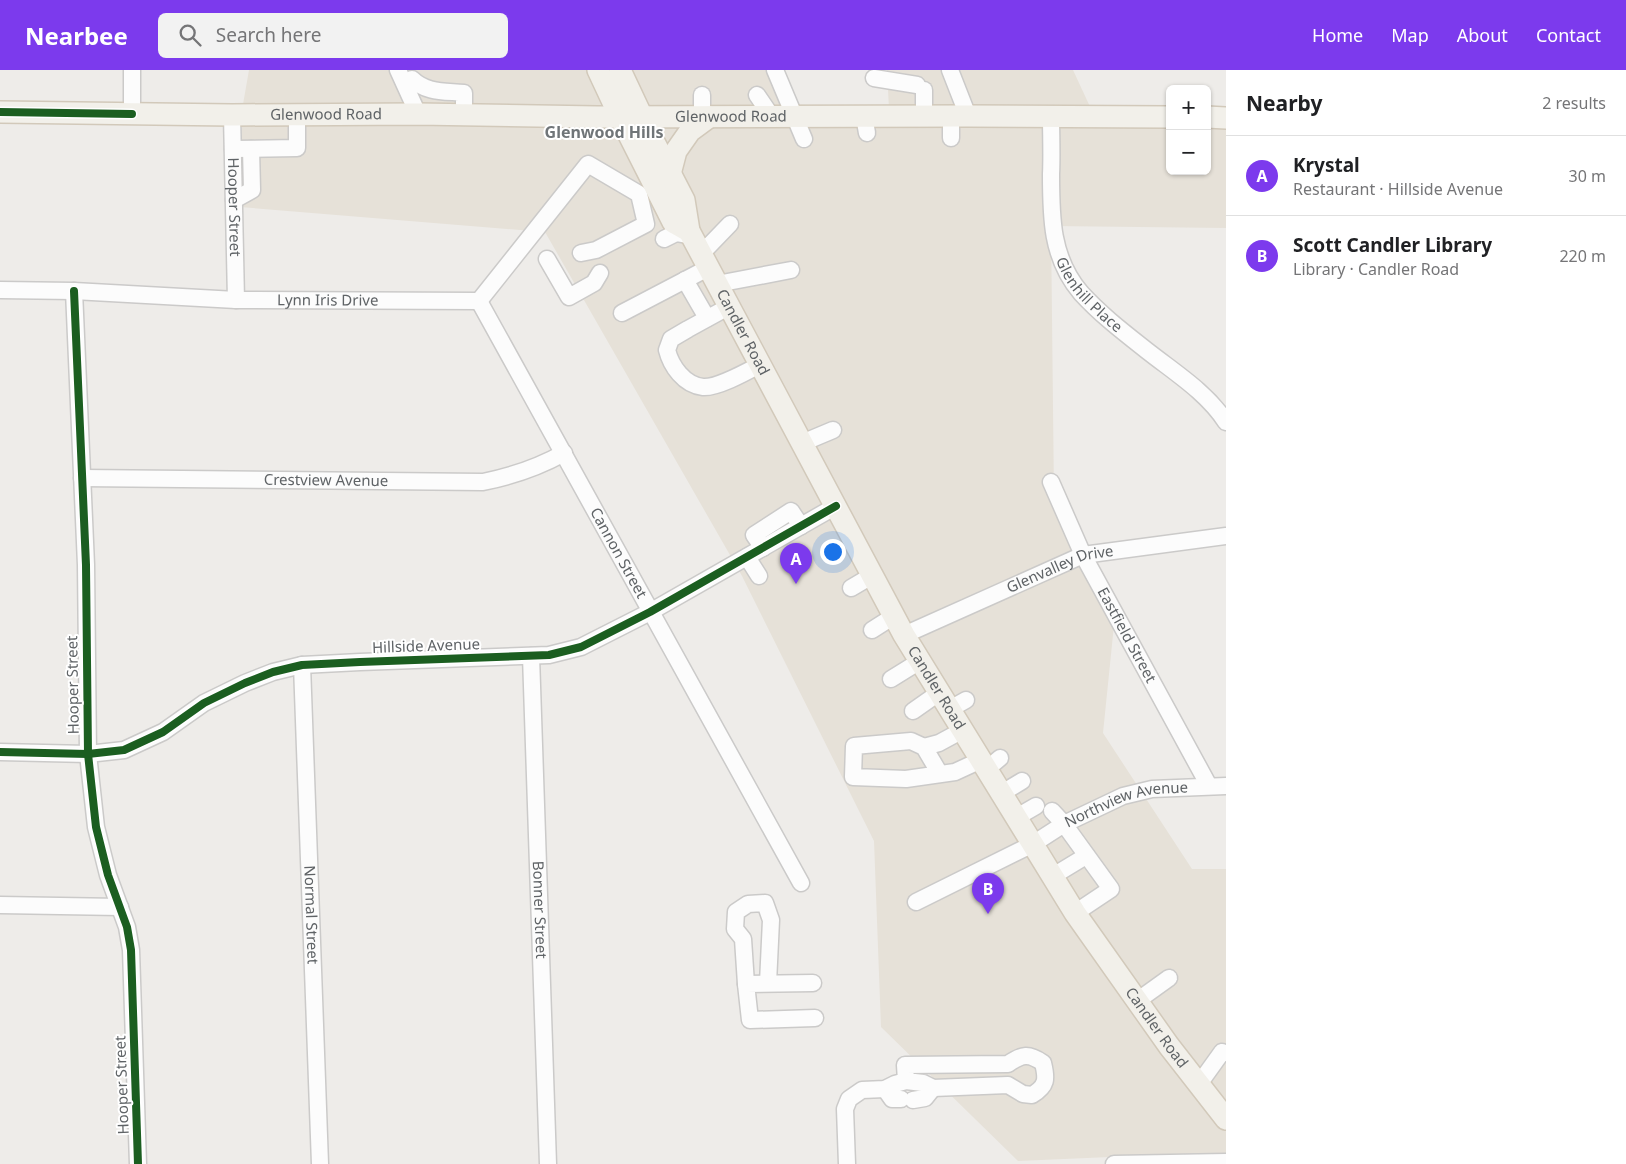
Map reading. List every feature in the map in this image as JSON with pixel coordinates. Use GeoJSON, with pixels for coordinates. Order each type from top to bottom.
{"type":"FeatureCollection","features":[{"type":"Feature","properties":{"kind":"main road","name":"Candler Road"},"geometry":{"type":"LineString","coordinates":[[598,70],[620,117],[647,191],[701,254]]}},
{"type":"Feature","properties":{"kind":"main road","name":"Candler Road"},"geometry":{"type":"LineString","coordinates":[[620,70],[684,200],[701,254],[904,635],[920,661],[952,701],[963,730],[989,762],[1002,793],[1075,913],[1137,1001],[1226,1119]]}},
{"type":"Feature","properties":{"kind":"main road","name":"Glenwood Road"},"geometry":{"type":"LineString","coordinates":[[0,112],[620,117],[795,116],[866,124],[924,116],[1166,117]]}},
{"type":"Feature","properties":{"kind":"main road"},"geometry":{"type":"LineString","coordinates":[[670,174],[676,151],[690,131],[706,117]]}},
{"type":"Feature","properties":{"kind":"main road"},"geometry":{"type":"LineString","coordinates":[[1211,118],[1226,118]]}},
{"type":"Feature","properties":{"kind":"street"},"geometry":{"type":"LineString","coordinates":[[132,70],[132,114]]}},
{"type":"Feature","properties":{"kind":"street"},"geometry":{"type":"LineString","coordinates":[[398,70],[418,114]]}},
{"type":"Feature","properties":{"kind":"street"},"geometry":{"type":"LineString","coordinates":[[775,70],[804,139]]}},
{"type":"Feature","properties":{"kind":"street"},"geometry":{"type":"LineString","coordinates":[[950,70],[960,116],[951,138]]}},
{"type":"Feature","properties":{"kind":"street"},"geometry":{"type":"LineString","coordinates":[[874,78],[921,88],[924,116]]}},
{"type":"Feature","properties":{"kind":"street"},"geometry":{"type":"LineString","coordinates":[[412,79],[419,86],[428,90],[464,93],[464,115]]}},
{"type":"Feature","properties":{"kind":"street"},"geometry":{"type":"LineString","coordinates":[[702,95],[706,117]]}},
{"type":"Feature","properties":{"kind":"street"},"geometry":{"type":"LineString","coordinates":[[758,95],[772,116]]}},
{"type":"Feature","properties":{"kind":"street"},"geometry":{"type":"LineString","coordinates":[[233,150],[297,148],[297,114]]}},
{"type":"Feature","properties":{"kind":"street","name":"Hooper Street"},"geometry":{"type":"LineString","coordinates":[[232,115],[236,300]]}},
{"type":"Feature","properties":{"kind":"street","name":"Glenhill Place"},"geometry":{"type":"LineString","coordinates":[[1051,116],[1051,208],[1058,253],[1066,270],[1080,292],[1107,320],[1197,389],[1217,409],[1226,422]]}},
{"type":"Feature","properties":{"kind":"street"},"geometry":{"type":"LineString","coordinates":[[234,200],[252,190],[251,149]]}},
{"type":"Feature","properties":{"kind":"street"},"geometry":{"type":"LineString","coordinates":[[479,301],[554,210],[588,164],[647,191],[646,224],[596,250],[581,254]]}},
{"type":"Feature","properties":{"kind":"street"},"geometry":{"type":"LineString","coordinates":[[622,313],[686,280],[701,254],[730,224]]}},
{"type":"Feature","properties":{"kind":"street"},"geometry":{"type":"LineString","coordinates":[[664,239],[676,233],[701,254],[790,270]]}},
{"type":"Feature","properties":{"kind":"street"},"geometry":{"type":"LineString","coordinates":[[547,259],[569,298],[594,284],[600,273]]}},
{"type":"Feature","properties":{"kind":"street"},"geometry":{"type":"LineString","coordinates":[[686,280],[707,318]]}},
{"type":"Feature","properties":{"kind":"street","name":"Lynn Iris Drive"},"geometry":{"type":"LineString","coordinates":[[0,290],[74,291],[236,300],[479,301]]}},
{"type":"Feature","properties":{"kind":"street","name":"Hooper Street"},"geometry":{"type":"LineString","coordinates":[[74,291],[86,566],[88,754],[96,827],[108,875],[127,927],[130,950],[138,1164]]}},
{"type":"Feature","properties":{"kind":"street","name":"Cannon Street"},"geometry":{"type":"LineString","coordinates":[[479,301],[504,334],[564,453],[650,612],[801,883]]}},
{"type":"Feature","properties":{"kind":"street"},"geometry":{"type":"LineString","coordinates":[[730,306],[671,340],[666,350],[670,362],[689,382],[703,387],[743,374],[761,364]]}},
{"type":"Feature","properties":{"kind":"street"},"geometry":{"type":"LineString","coordinates":[[802,443],[833,430]]}},
{"type":"Feature","properties":{"kind":"street","name":"Crestview Avenue"},"geometry":{"type":"LineString","coordinates":[[82,478],[483,482],[512,476],[564,453]]}},
{"type":"Feature","properties":{"kind":"street","name":"Eastfield Street"},"geometry":{"type":"LineString","coordinates":[[1051,482],[1083,555],[1210,786]]}},
{"type":"Feature","properties":{"kind":"street","name":"Hillside Avenue"},"geometry":{"type":"LineString","coordinates":[[0,752],[88,754],[124,750],[163,732],[204,703],[245,683],[273,672],[302,665],[549,655],[581,646],[650,612],[836,506]]}},
{"type":"Feature","properties":{"kind":"street","name":"Glenvalley Drive"},"geometry":{"type":"LineString","coordinates":[[904,635],[1083,555],[1226,536]]}},
{"type":"Feature","properties":{"kind":"street"},"geometry":{"type":"LineString","coordinates":[[747,557],[759,576]]}},
{"type":"Feature","properties":{"kind":"street"},"geometry":{"type":"LineString","coordinates":[[851,588],[873,575]]}},
{"type":"Feature","properties":{"kind":"street"},"geometry":{"type":"LineString","coordinates":[[872,630],[894,616]]}},
{"type":"Feature","properties":{"kind":"street","name":"Bonner Street"},"geometry":{"type":"LineString","coordinates":[[530,656],[548,1164]]}},
{"type":"Feature","properties":{"kind":"street"},"geometry":{"type":"LineString","coordinates":[[891,679],[920,661]]}},
{"type":"Feature","properties":{"kind":"street","name":"Normal Street"},"geometry":{"type":"LineString","coordinates":[[302,665],[320,1164]]}},
{"type":"Feature","properties":{"kind":"street"},"geometry":{"type":"LineString","coordinates":[[913,711],[952,701]]}},
{"type":"Feature","properties":{"kind":"street"},"geometry":{"type":"LineString","coordinates":[[924,747],[939,743],[963,730]]}},
{"type":"Feature","properties":{"kind":"street"},"geometry":{"type":"LineString","coordinates":[[940,774],[924,747],[911,741],[854,746],[853,777],[906,779],[955,772],[989,762]]}},
{"type":"Feature","properties":{"kind":"street"},"geometry":{"type":"LineString","coordinates":[[1002,793],[1022,781]]}},
{"type":"Feature","properties":{"kind":"street","name":"Northview Avenue"},"geometry":{"type":"LineString","coordinates":[[916,902],[1033,844],[1064,824],[1123,796],[1152,789],[1226,786]]}},
{"type":"Feature","properties":{"kind":"street"},"geometry":{"type":"LineString","coordinates":[[1017,818],[1036,806]]}},
{"type":"Feature","properties":{"kind":"street"},"geometry":{"type":"LineString","coordinates":[[1052,811],[1064,824],[1111,889],[1075,913]]}},
{"type":"Feature","properties":{"kind":"street"},"geometry":{"type":"LineString","coordinates":[[1053,876],[1086,856]]}},
{"type":"Feature","properties":{"kind":"street"},"geometry":{"type":"LineString","coordinates":[[768,983],[771,920],[765,903],[748,904],[736,912],[735,929],[743,939],[750,1020],[815,1018]]}},
{"type":"Feature","properties":{"kind":"street"},"geometry":{"type":"LineString","coordinates":[[0,905],[120,908]]}},
{"type":"Feature","properties":{"kind":"street"},"geometry":{"type":"LineString","coordinates":[[1137,1001],[1169,978]]}},
{"type":"Feature","properties":{"kind":"street"},"geometry":{"type":"LineString","coordinates":[[746,984],[813,983]]}},
{"type":"Feature","properties":{"kind":"street"},"geometry":{"type":"LineString","coordinates":[[1199,1084],[1222,1052]]}},
{"type":"Feature","properties":{"kind":"street"},"geometry":{"type":"LineString","coordinates":[[847,1164],[846,1109],[849,1099],[862,1090],[886,1089],[906,1081],[923,1083],[933,1088],[1008,1086],[1022,1094],[1032,1095],[1041,1090],[1046,1081],[1043,1063],[1037,1058],[1026,1055],[1018,1057],[1008,1064],[905,1065],[906,1081]]}},
{"type":"Feature","properties":{"kind":"street"},"geometry":{"type":"LineString","coordinates":[[886,1089],[892,1098],[907,1100],[925,1098],[933,1088]]}},
{"type":"Feature","properties":{"kind":"street"},"geometry":{"type":"LineString","coordinates":[[1114,1164],[1222,1163]]}},
{"type":"Feature","properties":{"kind":"shaded area"},"geometry":{"type":"Polygon","coordinates":[[[249,70],[772,70],[788,109],[889,109],[887,70],[1073,70],[1092,111],[1166,113],[1166,175],[1211,175],[1211,114],[1226,114],[1226,228],[1051,226],[1054,497],[1114,625],[1103,733],[1192,869],[1226,869],[1226,1164],[1133,1156],[1018,1161],[881,1027],[874,841],[742,576],[545,232],[240,207],[242,110],[249,70]]]}},
{"type":"Feature","properties":{"kind":"cycle path"},"geometry":{"type":"LineString","coordinates":[[0,112],[132,114]]}},
{"type":"Feature","properties":{"kind":"cycle path"},"geometry":{"type":"LineString","coordinates":[[74,291],[86,565],[88,754],[96,827],[108,875],[127,927],[131,950],[138,1164]]}},
{"type":"Feature","properties":{"kind":"cycle path"},"geometry":{"type":"LineString","coordinates":[[0,752],[88,754],[124,750],[163,732],[204,703],[245,683],[273,672],[302,665],[549,655],[581,647],[650,612],[836,506]]}},
{"type":"Feature","properties":{"kind":"place","name":"Krystal"},"geometry":{"type":"Point","coordinates":[796,584]}},
{"type":"Feature","properties":{"kind":"place","name":"Scott Candler Library"},"geometry":{"type":"Point","coordinates":[988,914]}},
{"type":"Feature","properties":{"kind":"district","name":"Glenwood Hills"},"geometry":{"type":"Point","coordinates":[604,132]}}]}
